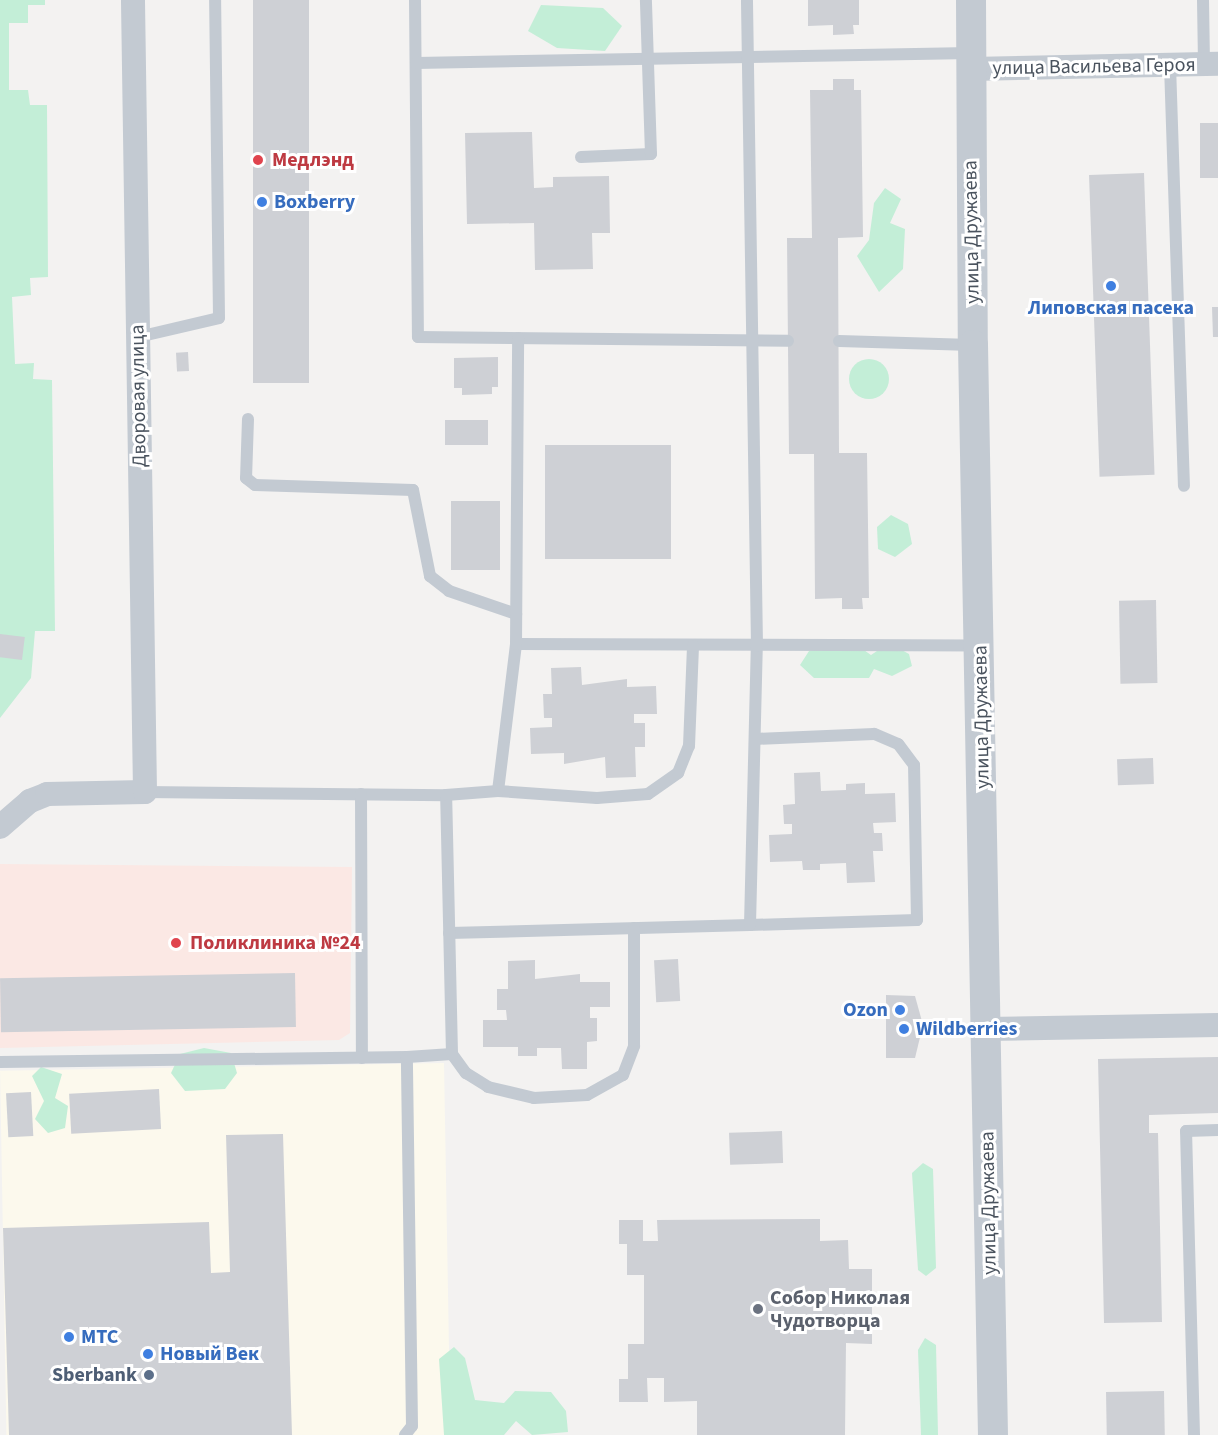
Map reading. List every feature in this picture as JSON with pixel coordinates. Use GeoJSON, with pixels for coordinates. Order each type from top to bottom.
{"type":"FeatureCollection","features":[{"type":"Feature","properties":{"kind":"street","name":"Дворовая улица"},"geometry":{"type":"LineString","coordinates":[[133,0],[144,792]]}},
{"type":"Feature","properties":{"kind":"street","name":"улица Дружаева"},"geometry":{"type":"LineString","coordinates":[[971,0],[973,345],[981,646],[993,1435]]}},
{"type":"Feature","properties":{"kind":"street","name":"улица Васильева Героя"},"geometry":{"type":"LineString","coordinates":[[971,61],[1211,64]]}},
{"type":"Feature","properties":{"kind":"street"},"geometry":{"type":"LineString","coordinates":[[0,826],[30,801],[47,794],[144,792]]}},
{"type":"Feature","properties":{"kind":"street"},"geometry":{"type":"LineString","coordinates":[[986,1029],[1218,1025]]}},
{"type":"Feature","properties":{"kind":"lane"},"geometry":{"type":"LineString","coordinates":[[138,337],[219,318],[215,0]]}},
{"type":"Feature","properties":{"kind":"lane"},"geometry":{"type":"LineString","coordinates":[[415,0],[418,337],[750,344],[788,342]]}},
{"type":"Feature","properties":{"kind":"lane"},"geometry":{"type":"LineString","coordinates":[[580,157],[651,154],[646,0]]}},
{"type":"Feature","properties":{"kind":"lane"},"geometry":{"type":"LineString","coordinates":[[747,0],[750,344],[757,646],[750,925]]}},
{"type":"Feature","properties":{"kind":"lane"},"geometry":{"type":"LineString","coordinates":[[1203,0],[1211,64]]}},
{"type":"Feature","properties":{"kind":"lane"},"geometry":{"type":"LineString","coordinates":[[416,63],[747,58],[971,61]]}},
{"type":"Feature","properties":{"kind":"lane"},"geometry":{"type":"LineString","coordinates":[[1170,65],[1184,486]]}},
{"type":"Feature","properties":{"kind":"lane"},"geometry":{"type":"LineString","coordinates":[[498,791],[516,644],[518,338]]}},
{"type":"Feature","properties":{"kind":"lane"},"geometry":{"type":"LineString","coordinates":[[838,341],[973,345]]}},
{"type":"Feature","properties":{"kind":"lane"},"geometry":{"type":"LineString","coordinates":[[248,419],[246,478],[255,485],[413,490],[430,576],[449,591],[516,614]]}},
{"type":"Feature","properties":{"kind":"lane"},"geometry":{"type":"LineString","coordinates":[[516,644],[981,646]]}},
{"type":"Feature","properties":{"kind":"lane"},"geometry":{"type":"LineString","coordinates":[[144,792],[446,795],[498,791],[597,798],[648,794],[678,773],[689,746],[693,646]]}},
{"type":"Feature","properties":{"kind":"lane"},"geometry":{"type":"LineString","coordinates":[[449,933],[917,920],[914,765],[898,744],[874,734],[755,739]]}},
{"type":"Feature","properties":{"kind":"lane"},"geometry":{"type":"LineString","coordinates":[[362,794],[362,1058]]}},
{"type":"Feature","properties":{"kind":"lane"},"geometry":{"type":"LineString","coordinates":[[446,795],[452,1054],[465,1073],[488,1087],[534,1098],[587,1095],[624,1075],[634,1046],[634,928]]}},
{"type":"Feature","properties":{"kind":"lane"},"geometry":{"type":"LineString","coordinates":[[0,1062],[362,1058],[452,1054]]}},
{"type":"Feature","properties":{"kind":"lane"},"geometry":{"type":"LineString","coordinates":[[405,1435],[412,1426],[407,1057]]}},
{"type":"Feature","properties":{"kind":"lane"},"geometry":{"type":"LineString","coordinates":[[1194,1435],[1186,1131],[1218,1130]]}},
{"type":"Feature","properties":{"kind":"shaded area","name":"Поликлиника №24"},"geometry":{"type":"Polygon","coordinates":[[[0,864],[352,867],[350,1033],[339,1040],[0,1048],[0,864]]]}},
{"type":"Feature","properties":{"kind":"shaded area"},"geometry":{"type":"Polygon","coordinates":[[[444,1063],[450,1435],[6,1435],[0,1071],[444,1063]]]}},
{"type":"Feature","properties":{"kind":"green space"},"geometry":{"type":"Polygon","coordinates":[[[0,0],[45,0],[45,5],[28,5],[28,23],[9,23],[9,90],[28,90],[30,105],[47,105],[48,277],[30,278],[31,295],[12,297],[15,364],[34,363],[33,379],[52,380],[55,631],[35,631],[31,678],[0,718],[0,0]]]}},
{"type":"Feature","properties":{"kind":"green space"},"geometry":{"type":"Polygon","coordinates":[[[541,5],[603,8],[622,26],[605,51],[557,48],[528,31],[541,5]]]}},
{"type":"Feature","properties":{"kind":"green space"},"geometry":{"type":"Polygon","coordinates":[[[885,188],[901,199],[890,223],[905,229],[903,269],[879,292],[857,256],[869,240],[874,203],[885,188]]]}},
{"type":"Feature","properties":{"kind":"green space"},"geometry":{"type":"Polygon","coordinates":[[[869,359],[877,360],[883,365],[888,371],[888,387],[883,393],[877,398],[869,399],[861,398],[855,393],[850,387],[849,379],[850,371],[855,365],[861,360],[869,359]]]}},
{"type":"Feature","properties":{"kind":"green space"},"geometry":{"type":"Polygon","coordinates":[[[891,515],[908,524],[912,544],[895,557],[878,549],[877,527],[891,515]]]}},
{"type":"Feature","properties":{"kind":"green space"},"geometry":{"type":"Polygon","coordinates":[[[851,641],[871,655],[889,643],[909,654],[912,666],[892,676],[874,669],[869,678],[814,678],[800,665],[809,651],[851,641]]]}},
{"type":"Feature","properties":{"kind":"green space"},"geometry":{"type":"Polygon","coordinates":[[[204,1048],[231,1053],[237,1073],[225,1089],[185,1091],[171,1073],[180,1054],[204,1048]]]}},
{"type":"Feature","properties":{"kind":"green space"},"geometry":{"type":"Polygon","coordinates":[[[41,1067],[62,1074],[55,1098],[68,1106],[65,1128],[48,1133],[35,1119],[44,1101],[32,1076],[41,1067]]]}},
{"type":"Feature","properties":{"kind":"green space"},"geometry":{"type":"Polygon","coordinates":[[[923,1163],[933,1169],[936,1268],[926,1276],[918,1270],[912,1173],[923,1163]]]}},
{"type":"Feature","properties":{"kind":"green space"},"geometry":{"type":"Polygon","coordinates":[[[925,1338],[936,1345],[938,1435],[921,1435],[918,1350],[925,1338]]]}},
{"type":"Feature","properties":{"kind":"green space"},"geometry":{"type":"Polygon","coordinates":[[[454,1347],[465,1358],[475,1400],[504,1403],[515,1391],[551,1392],[566,1411],[568,1432],[532,1435],[516,1421],[504,1435],[444,1435],[439,1359],[454,1347]]]}},
{"type":"Feature","properties":{"kind":"building"},"geometry":{"type":"Polygon","coordinates":[[[253,0],[309,0],[309,383],[253,383],[253,0]]]}},
{"type":"Feature","properties":{"kind":"building"},"geometry":{"type":"Polygon","coordinates":[[[808,0],[859,0],[859,25],[853,25],[854,34],[833,35],[833,25],[808,26],[808,0]]]}},
{"type":"Feature","properties":{"kind":"building"},"geometry":{"type":"Polygon","coordinates":[[[833,79],[854,79],[854,90],[861,90],[863,237],[838,238],[839,453],[867,453],[869,598],[862,598],[863,609],[842,609],[842,598],[815,599],[814,454],[789,454],[787,238],[812,238],[810,90],[833,90],[833,79]]]}},
{"type":"Feature","properties":{"kind":"building"},"geometry":{"type":"Polygon","coordinates":[[[1200,123],[1218,123],[1218,178],[1200,178],[1200,123]]]}},
{"type":"Feature","properties":{"kind":"building"},"geometry":{"type":"Polygon","coordinates":[[[532,132],[534,188],[553,187],[553,177],[609,176],[610,233],[592,233],[593,269],[535,270],[534,223],[467,224],[465,133],[532,132]]]}},
{"type":"Feature","properties":{"kind":"building"},"geometry":{"type":"Polygon","coordinates":[[[1144,173],[1155,475],[1100,477],[1089,175],[1144,173]]]}},
{"type":"Feature","properties":{"kind":"building"},"geometry":{"type":"Polygon","coordinates":[[[1212,307],[1218,307],[1218,337],[1213,337],[1212,307]]]}},
{"type":"Feature","properties":{"kind":"building"},"geometry":{"type":"Polygon","coordinates":[[[188,352],[189,371],[177,372],[176,353],[188,352]]]}},
{"type":"Feature","properties":{"kind":"building"},"geometry":{"type":"Polygon","coordinates":[[[498,357],[498,387],[492,387],[492,394],[462,395],[462,388],[454,388],[454,358],[498,357]]]}},
{"type":"Feature","properties":{"kind":"building"},"geometry":{"type":"Polygon","coordinates":[[[445,420],[488,420],[488,445],[445,445],[445,420]]]}},
{"type":"Feature","properties":{"kind":"building"},"geometry":{"type":"Polygon","coordinates":[[[545,445],[671,445],[671,559],[545,559],[545,445]]]}},
{"type":"Feature","properties":{"kind":"building"},"geometry":{"type":"Polygon","coordinates":[[[451,501],[500,501],[500,570],[451,570],[451,501]]]}},
{"type":"Feature","properties":{"kind":"building"},"geometry":{"type":"Polygon","coordinates":[[[1156,600],[1157,683],[1120,684],[1119,601],[1156,600]]]}},
{"type":"Feature","properties":{"kind":"building"},"geometry":{"type":"Polygon","coordinates":[[[0,634],[25,637],[22,660],[0,657],[0,634]]]}},
{"type":"Feature","properties":{"kind":"building"},"geometry":{"type":"Polygon","coordinates":[[[581,667],[582,685],[627,679],[627,687],[656,686],[657,714],[634,714],[634,723],[645,723],[645,747],[635,747],[636,777],[606,778],[605,757],[564,764],[564,753],[531,754],[530,728],[552,727],[552,718],[544,718],[543,694],[552,694],[551,668],[581,667]]]}},
{"type":"Feature","properties":{"kind":"building"},"geometry":{"type":"Polygon","coordinates":[[[1153,758],[1154,784],[1118,785],[1117,759],[1153,758]]]}},
{"type":"Feature","properties":{"kind":"building"},"geometry":{"type":"Polygon","coordinates":[[[820,772],[821,791],[846,790],[846,784],[865,783],[865,794],[895,793],[896,822],[873,823],[874,833],[882,833],[883,851],[873,851],[875,882],[847,883],[846,863],[820,864],[820,870],[803,870],[802,861],[770,862],[769,835],[792,834],[792,824],[784,824],[783,805],[795,804],[794,773],[820,772]]]}},
{"type":"Feature","properties":{"kind":"building"},"geometry":{"type":"Polygon","coordinates":[[[678,959],[680,1001],[656,1002],[654,960],[678,959]]]}},
{"type":"Feature","properties":{"kind":"building"},"geometry":{"type":"Polygon","coordinates":[[[535,960],[535,979],[580,974],[580,982],[610,982],[610,1007],[590,1007],[590,1018],[597,1018],[597,1041],[587,1042],[587,1069],[562,1069],[561,1048],[537,1048],[537,1056],[518,1056],[518,1047],[483,1047],[483,1020],[507,1020],[506,1010],[497,1010],[497,989],[508,989],[508,961],[535,960]]]}},
{"type":"Feature","properties":{"kind":"building"},"geometry":{"type":"Polygon","coordinates":[[[295,973],[296,1027],[1,1032],[0,978],[295,973]]]}},
{"type":"Feature","properties":{"kind":"building","name":"Wildberries"},"geometry":{"type":"Polygon","coordinates":[[[886,995],[915,996],[923,1025],[915,1058],[886,1058],[886,995]]]}},
{"type":"Feature","properties":{"kind":"building"},"geometry":{"type":"Polygon","coordinates":[[[1218,1057],[1218,1113],[1149,1115],[1149,1133],[1158,1133],[1162,1322],[1104,1323],[1098,1059],[1218,1057]]]}},
{"type":"Feature","properties":{"kind":"building"},"geometry":{"type":"Polygon","coordinates":[[[159,1089],[161,1129],[71,1134],[69,1094],[159,1089]]]}},
{"type":"Feature","properties":{"kind":"building"},"geometry":{"type":"Polygon","coordinates":[[[31,1092],[33,1136],[8,1137],[6,1093],[31,1092]]]}},
{"type":"Feature","properties":{"kind":"building"},"geometry":{"type":"Polygon","coordinates":[[[782,1131],[783,1163],[730,1165],[729,1133],[782,1131]]]}},
{"type":"Feature","properties":{"kind":"building","name":"Новый Век"},"geometry":{"type":"Polygon","coordinates":[[[283,1134],[292,1435],[9,1435],[3,1228],[209,1222],[211,1273],[230,1272],[226,1135],[283,1134]]]}},
{"type":"Feature","properties":{"kind":"building","name":"Собор Николая Чудотворца"},"geometry":{"type":"Polygon","coordinates":[[[820,1219],[820,1241],[848,1240],[849,1269],[872,1269],[872,1344],[846,1343],[845,1435],[697,1435],[697,1401],[664,1402],[664,1378],[647,1378],[648,1402],[619,1402],[619,1379],[628,1379],[628,1344],[644,1344],[644,1275],[627,1275],[627,1244],[619,1244],[619,1220],[643,1220],[643,1241],[658,1241],[657,1220],[820,1219]]]}},
{"type":"Feature","properties":{"kind":"building"},"geometry":{"type":"Polygon","coordinates":[[[1164,1391],[1165,1435],[1107,1435],[1106,1392],[1164,1391]]]}},
{"type":"Feature","properties":{"kind":"place","name":"Медлэнд"},"geometry":{"type":"Point","coordinates":[258,160]}},
{"type":"Feature","properties":{"kind":"place","name":"Boxberry"},"geometry":{"type":"Point","coordinates":[262,202]}},
{"type":"Feature","properties":{"kind":"place","name":"Липовская пасека"},"geometry":{"type":"Point","coordinates":[1111,286]}},
{"type":"Feature","properties":{"kind":"place","name":"Поликлиника №24"},"geometry":{"type":"Point","coordinates":[176,943]}},
{"type":"Feature","properties":{"kind":"place","name":"Ozon"},"geometry":{"type":"Point","coordinates":[900,1010]}},
{"type":"Feature","properties":{"kind":"place","name":"Wildberries"},"geometry":{"type":"Point","coordinates":[904,1029]}},
{"type":"Feature","properties":{"kind":"place","name":"Собор Николая Чудотворца"},"geometry":{"type":"Point","coordinates":[758,1309]}},
{"type":"Feature","properties":{"kind":"place","name":"МТС"},"geometry":{"type":"Point","coordinates":[69,1337]}},
{"type":"Feature","properties":{"kind":"place","name":"Новый Век"},"geometry":{"type":"Point","coordinates":[148,1354]}},
{"type":"Feature","properties":{"kind":"place","name":"Sberbank"},"geometry":{"type":"Point","coordinates":[149,1375]}}]}
